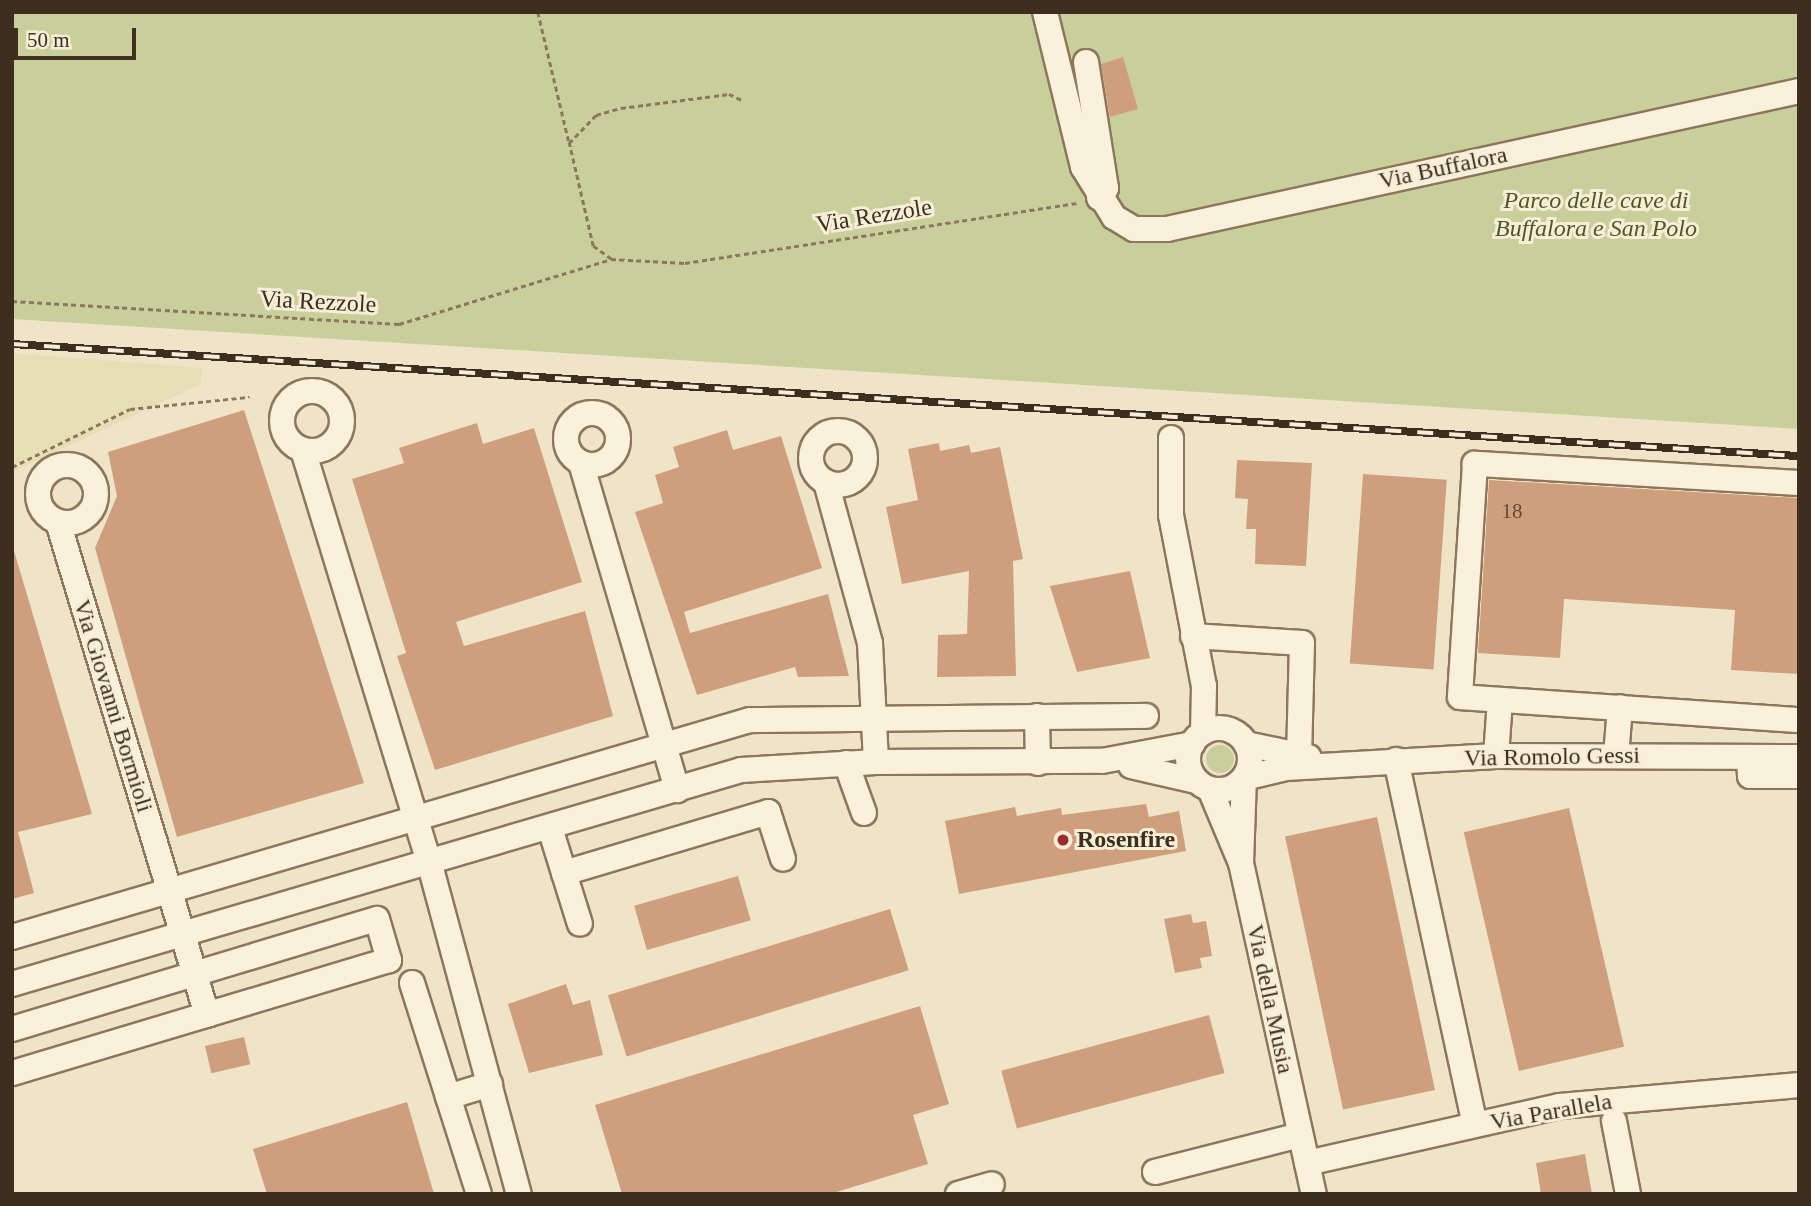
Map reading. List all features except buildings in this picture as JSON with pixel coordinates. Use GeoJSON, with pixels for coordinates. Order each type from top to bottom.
{"type":"FeatureCollection","features":[{"type":"Feature","properties":{"kind":"street","name":"Via Buffalora"},"geometry":{"type":"LineString","coordinates":[[1045,12],[1083,167],[1099,198],[1124,225],[1167,229],[1799,90]]}},
{"type":"Feature","properties":{"kind":"street"},"geometry":{"type":"LineString","coordinates":[[1086,62],[1106,188],[1099,198]]}},
{"type":"Feature","properties":{"kind":"street","name":"Via della Musia"},"geometry":{"type":"LineString","coordinates":[[1171,438],[1171,515],[1204,686],[1207,735],[1188,763],[1203,785],[1241,863],[1314,1194]]}},
{"type":"Feature","properties":{"kind":"street"},"geometry":{"type":"LineString","coordinates":[[303,450],[430,865],[490,1084],[522,1188]]}},
{"type":"Feature","properties":{"kind":"street"},"geometry":{"type":"LineString","coordinates":[[581,463],[661,743],[677,790]]}},
{"type":"Feature","properties":{"kind":"street"},"geometry":{"type":"LineString","coordinates":[[1799,483],[1475,464],[1460,697],[1799,720]]}},
{"type":"Feature","properties":{"kind":"street"},"geometry":{"type":"LineString","coordinates":[[826,482],[870,643],[876,762]]}},
{"type":"Feature","properties":{"kind":"street","name":"Via Giovanni Bormioli"},"geometry":{"type":"LineString","coordinates":[[58,522],[207,1015]]}},
{"type":"Feature","properties":{"kind":"street"},"geometry":{"type":"LineString","coordinates":[[1193,636],[1302,643],[1299,756]]}},
{"type":"Feature","properties":{"kind":"street"},"geometry":{"type":"LineString","coordinates":[[1496,756],[1500,699]]}},
{"type":"Feature","properties":{"kind":"street"},"geometry":{"type":"LineString","coordinates":[[1616,755],[1620,707]]}},
{"type":"Feature","properties":{"kind":"street"},"geometry":{"type":"LineString","coordinates":[[12,937],[661,743],[750,720],[874,714],[1146,716]]}},
{"type":"Feature","properties":{"kind":"street"},"geometry":{"type":"LineString","coordinates":[[1037,716],[1038,763]]}},
{"type":"Feature","properties":{"kind":"street"},"geometry":{"type":"LineString","coordinates":[[12,984],[181,933],[430,865],[741,770],[876,762],[1102,761],[1207,735]]}},
{"type":"Feature","properties":{"kind":"street","name":"Via della Musia"},"geometry":{"type":"LineString","coordinates":[[1207,735],[1246,744],[1250,762],[1244,778],[1241,863]]}},
{"type":"Feature","properties":{"kind":"street","name":"Via Romolo Gessi"},"geometry":{"type":"LineString","coordinates":[[1246,744],[1299,756],[1355,762]]}},
{"type":"Feature","properties":{"kind":"street","name":"Via Romolo Gessi"},"geometry":{"type":"LineString","coordinates":[[1244,778],[1355,762],[1496,756],[1799,757]]}},
{"type":"Feature","properties":{"kind":"street"},"geometry":{"type":"LineString","coordinates":[[1749,757],[1750,776],[1799,776]]}},
{"type":"Feature","properties":{"kind":"street"},"geometry":{"type":"LineString","coordinates":[[1396,760],[1475,1125]]}},
{"type":"Feature","properties":{"kind":"street"},"geometry":{"type":"LineString","coordinates":[[1102,761],[1229,789],[1244,778]]}},
{"type":"Feature","properties":{"kind":"street"},"geometry":{"type":"LineString","coordinates":[[846,763],[863,813]]}},
{"type":"Feature","properties":{"kind":"street"},"geometry":{"type":"LineString","coordinates":[[564,873],[768,812],[783,859]]}},
{"type":"Feature","properties":{"kind":"street"},"geometry":{"type":"LineString","coordinates":[[550,828],[580,924]]}},
{"type":"Feature","properties":{"kind":"street"},"geometry":{"type":"LineString","coordinates":[[12,1029],[377,919],[389,960],[12,1073]]}},
{"type":"Feature","properties":{"kind":"street"},"geometry":{"type":"LineString","coordinates":[[412,983],[479,1194]]}},
{"type":"Feature","properties":{"kind":"street"},"geometry":{"type":"LineString","coordinates":[[448,1097],[490,1084]]}},
{"type":"Feature","properties":{"kind":"street","name":"Via Parallela"},"geometry":{"type":"LineString","coordinates":[[1307,1163],[1560,1106],[1799,1085]]}},
{"type":"Feature","properties":{"kind":"street"},"geometry":{"type":"LineString","coordinates":[[1614,1121],[1628,1194]]}},
{"type":"Feature","properties":{"kind":"street"},"geometry":{"type":"LineString","coordinates":[[1155,1172],[1300,1135]]}},
{"type":"Feature","properties":{"kind":"street"},"geometry":{"type":"LineString","coordinates":[[958,1194],[992,1184]]}},
{"type":"Feature","properties":{"kind":"path"},"geometry":{"type":"LineString","coordinates":[[538,12],[593,246],[611,259]]}},
{"type":"Feature","properties":{"kind":"path"},"geometry":{"type":"LineString","coordinates":[[569,143],[596,115],[621,108],[729,93],[742,100]]}},
{"type":"Feature","properties":{"kind":"path","name":"Via Rezzole"},"geometry":{"type":"LineString","coordinates":[[12,301],[400,324],[611,259],[685,262],[1099,198]]}},
{"type":"Feature","properties":{"kind":"path"},"geometry":{"type":"LineString","coordinates":[[12,467],[130,409],[249,397]]}},
{"type":"Feature","properties":{"kind":"shaded area"},"geometry":{"type":"Polygon","coordinates":[[[12,353],[202,368],[201,384],[12,472],[12,353]]]}},
{"type":"Feature","properties":{"kind":"green space","name":"Parco delle cave di Buffalora e San Polo"},"geometry":{"type":"Polygon","coordinates":[[[12,12],[1799,12],[1799,429],[12,319],[12,12]]]}},
{"type":"Feature","properties":{"kind":"green space"},"geometry":{"type":"Polygon","coordinates":[[[1220,745],[1230,749],[1234,759],[1230,769],[1220,773],[1210,769],[1206,759],[1210,749],[1220,745]]]}},
{"type":"Feature","properties":{"kind":"railway"},"geometry":{"type":"LineString","coordinates":[[12,344],[1799,456]]}},
{"type":"Feature","properties":{"kind":"place","name":"Rosenfire"},"geometry":{"type":"Point","coordinates":[1063,840]}}]}
